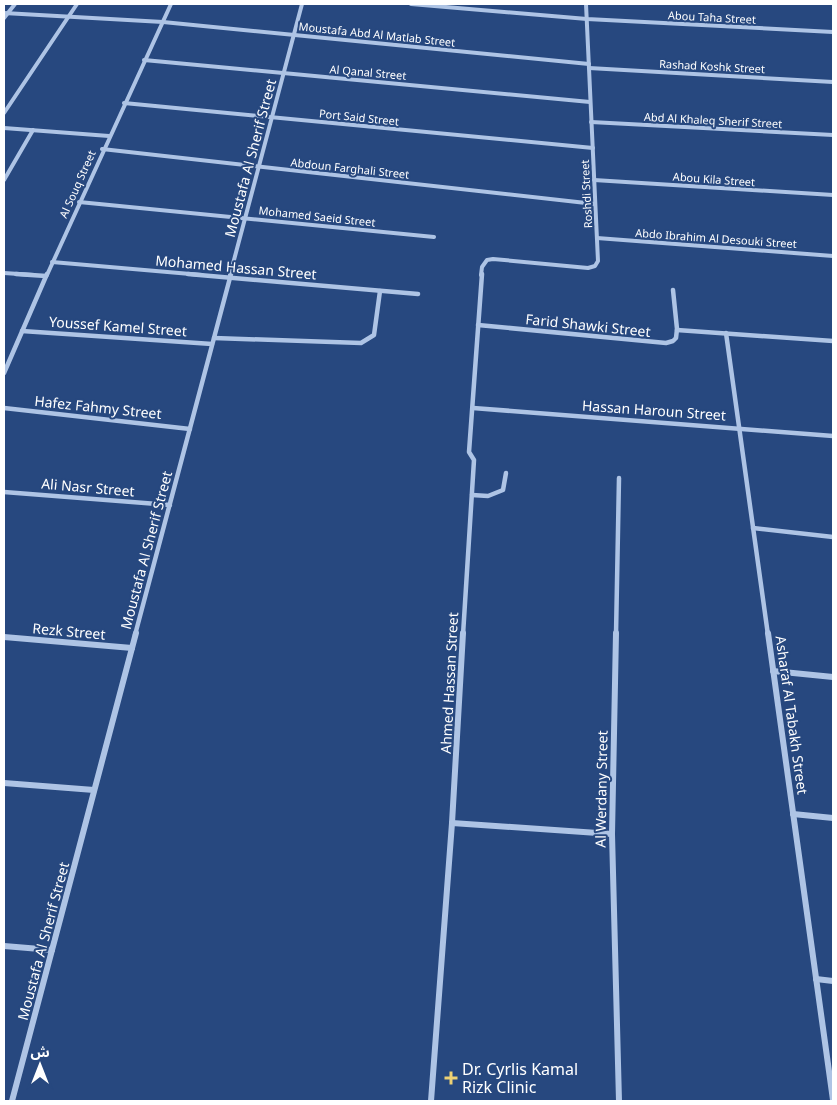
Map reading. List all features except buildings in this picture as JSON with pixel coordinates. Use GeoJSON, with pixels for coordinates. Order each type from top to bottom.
{"type":"FeatureCollection","features":[{"type":"Feature","properties":{"kind":"street"},"geometry":{"type":"LineString","coordinates":[[4,18],[14,4]]}},
{"type":"Feature","properties":{"kind":"street"},"geometry":{"type":"LineString","coordinates":[[4,113],[77,4]]}},
{"type":"Feature","properties":{"kind":"street","name":"Al Souq Street"},"geometry":{"type":"LineString","coordinates":[[4,374],[102,150],[171,4]]}},
{"type":"Feature","properties":{"kind":"street","name":"Moustafa Al Sherif Street"},"geometry":{"type":"LineString","coordinates":[[12,1101],[302,4]]}},
{"type":"Feature","properties":{"kind":"street","name":"Abou Taha Street"},"geometry":{"type":"LineString","coordinates":[[411,4],[587,19],[833,32]]}},
{"type":"Feature","properties":{"kind":"street","name":"Roshdi Street"},"geometry":{"type":"LineString","coordinates":[[482,267],[487,260],[492,259],[592,267],[598,261],[586,4]]}},
{"type":"Feature","properties":{"kind":"street","name":"Moustafa Abd Al Matlab Street"},"geometry":{"type":"LineString","coordinates":[[6,13],[67,18],[163,22],[589,66]]}},
{"type":"Feature","properties":{"kind":"street","name":"Al Qanal Street"},"geometry":{"type":"LineString","coordinates":[[144,60],[590,102]]}},
{"type":"Feature","properties":{"kind":"street","name":"Rashad Koshk Street"},"geometry":{"type":"LineString","coordinates":[[589,66],[833,82]]}},
{"type":"Feature","properties":{"kind":"street","name":"Port Said Street"},"geometry":{"type":"LineString","coordinates":[[124,103],[593,148]]}},
{"type":"Feature","properties":{"kind":"street","name":"Abd Al Khaleq Sherif Street"},"geometry":{"type":"LineString","coordinates":[[592,122],[833,135]]}},
{"type":"Feature","properties":{"kind":"street"},"geometry":{"type":"LineString","coordinates":[[4,128],[109,136]]}},
{"type":"Feature","properties":{"kind":"street"},"geometry":{"type":"LineString","coordinates":[[4,180],[33,130]]}},
{"type":"Feature","properties":{"kind":"street","name":"Abdoun Farghali Street"},"geometry":{"type":"LineString","coordinates":[[102,150],[595,204]]}},
{"type":"Feature","properties":{"kind":"street","name":"Abou Kila Street"},"geometry":{"type":"LineString","coordinates":[[594,180],[833,196]]}},
{"type":"Feature","properties":{"kind":"street","name":"Mohamed Saeid Street"},"geometry":{"type":"LineString","coordinates":[[79,202],[434,237]]}},
{"type":"Feature","properties":{"kind":"street","name":"Abdo Ibrahim Al Desouki Street"},"geometry":{"type":"LineString","coordinates":[[597,238],[833,256]]}},
{"type":"Feature","properties":{"kind":"street","name":"Mohamed Hassan Street"},"geometry":{"type":"LineString","coordinates":[[52,262],[418,294]]}},
{"type":"Feature","properties":{"kind":"street","name":"Ahmed Hassan Street"},"geometry":{"type":"LineString","coordinates":[[431,1101],[452,823],[474,460],[470,452],[482,267]]}},
{"type":"Feature","properties":{"kind":"street"},"geometry":{"type":"LineString","coordinates":[[4,273],[46,276]]}},
{"type":"Feature","properties":{"kind":"street"},"geometry":{"type":"LineString","coordinates":[[673,290],[677,330],[833,341]]}},
{"type":"Feature","properties":{"kind":"street"},"geometry":{"type":"LineString","coordinates":[[214,338],[361,343],[374,335],[380,291]]}},
{"type":"Feature","properties":{"kind":"street","name":"Farid Shawki Street"},"geometry":{"type":"LineString","coordinates":[[478,325],[662,344],[673,341],[676,338],[677,330]]}},
{"type":"Feature","properties":{"kind":"street","name":"Youssef Kamel Street"},"geometry":{"type":"LineString","coordinates":[[22,331],[212,344]]}},
{"type":"Feature","properties":{"kind":"street","name":"Asharaf Al Tabakh Street"},"geometry":{"type":"LineString","coordinates":[[726,333],[833,1100]]}},
{"type":"Feature","properties":{"kind":"street","name":"Hafez Fahmy Street"},"geometry":{"type":"LineString","coordinates":[[4,408],[190,429]]}},
{"type":"Feature","properties":{"kind":"street","name":"Hassan Haroun Street"},"geometry":{"type":"LineString","coordinates":[[473,408],[833,436]]}},
{"type":"Feature","properties":{"kind":"street"},"geometry":{"type":"LineString","coordinates":[[472,495],[488,496],[503,490],[506,473]]}},
{"type":"Feature","properties":{"kind":"street","name":"Al Werdany Street"},"geometry":{"type":"LineString","coordinates":[[619,1101],[612,834],[620,478]]}},
{"type":"Feature","properties":{"kind":"street","name":"Ali Nasr Street"},"geometry":{"type":"LineString","coordinates":[[4,492],[170,505]]}},
{"type":"Feature","properties":{"kind":"street"},"geometry":{"type":"LineString","coordinates":[[753,528],[833,537]]}},
{"type":"Feature","properties":{"kind":"street","name":"Rezk Street"},"geometry":{"type":"LineString","coordinates":[[4,637],[132,648]]}},
{"type":"Feature","properties":{"kind":"street"},"geometry":{"type":"LineString","coordinates":[[773,671],[833,677]]}},
{"type":"Feature","properties":{"kind":"street"},"geometry":{"type":"LineString","coordinates":[[4,783],[94,790]]}},
{"type":"Feature","properties":{"kind":"street"},"geometry":{"type":"LineString","coordinates":[[793,814],[833,818]]}},
{"type":"Feature","properties":{"kind":"street"},"geometry":{"type":"LineString","coordinates":[[452,823],[612,834]]}},
{"type":"Feature","properties":{"kind":"street"},"geometry":{"type":"LineString","coordinates":[[4,946],[52,950]]}},
{"type":"Feature","properties":{"kind":"street"},"geometry":{"type":"LineString","coordinates":[[816,979],[833,981]]}},
{"type":"Feature","properties":{"kind":"place","name":"Dr. Cyrlis Kamal Rizk Clinic"},"geometry":{"type":"Point","coordinates":[451,1078]}}]}
